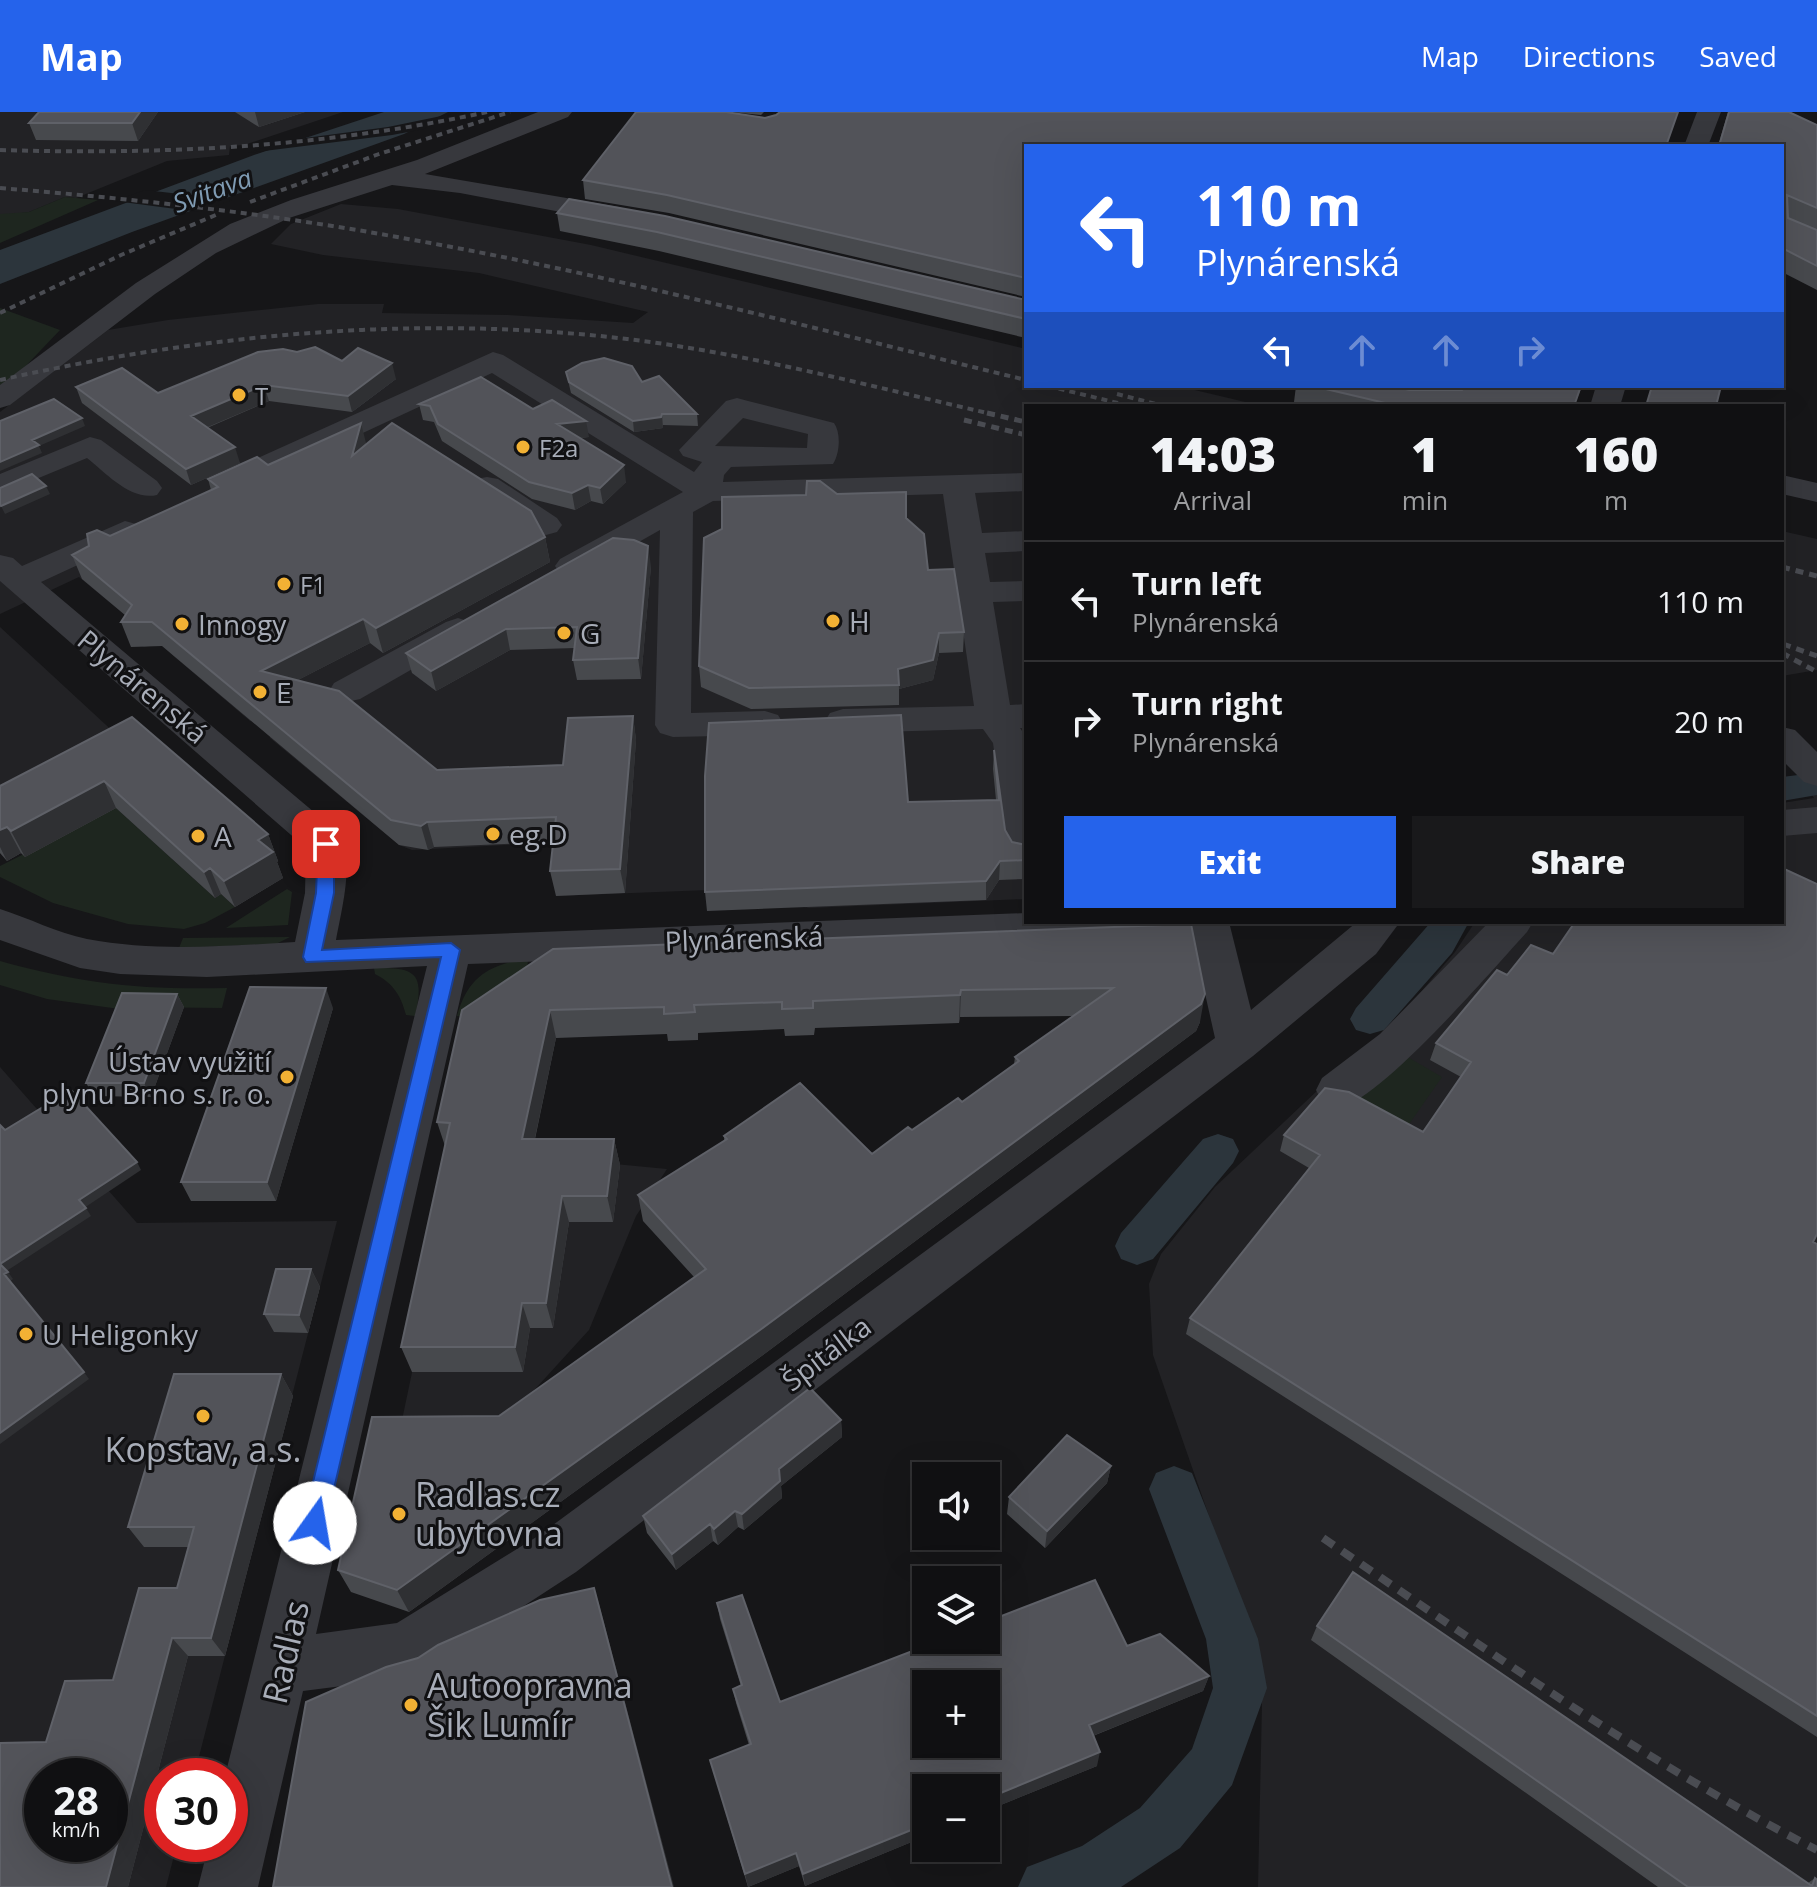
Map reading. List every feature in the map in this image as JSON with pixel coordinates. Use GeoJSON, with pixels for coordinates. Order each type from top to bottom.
{"type":"FeatureCollection","features":[{"type":"Feature","properties":{"kind":"street"},"geometry":{"type":"LineString","coordinates":[[0,399],[51,364],[112,312],[168,271],[240,230],[298,206],[390,177],[560,112]]}},
{"type":"Feature","properties":{"kind":"street"},"geometry":{"type":"LineString","coordinates":[[1697,144],[1709,112]]}},
{"type":"Feature","properties":{"kind":"street"},"geometry":{"type":"LineString","coordinates":[[390,177],[460,185],[638,218]]}},
{"type":"Feature","properties":{"kind":"street"},"geometry":{"type":"LineString","coordinates":[[204,494],[388,423],[493,361],[692,500]]}},
{"type":"Feature","properties":{"kind":"street"},"geometry":{"type":"LineString","coordinates":[[0,485],[90,446],[146,488]]}},
{"type":"Feature","properties":{"kind":"street"},"geometry":{"type":"LineString","coordinates":[[723,458],[692,500],[673,725],[1010,717]]}},
{"type":"Feature","properties":{"kind":"street"},"geometry":{"type":"LineString","coordinates":[[466,473],[546,525]]}},
{"type":"Feature","properties":{"kind":"street"},"geometry":{"type":"LineString","coordinates":[[540,584],[692,500],[1024,482]]}},
{"type":"Feature","properties":{"kind":"street"},"geometry":{"type":"LineString","coordinates":[[1784,485],[1817,493]]}},
{"type":"Feature","properties":{"kind":"street"},"geometry":{"type":"LineString","coordinates":[[958,486],[975,593],[1010,717],[1024,834]]}},
{"type":"Feature","properties":{"kind":"street"},"geometry":{"type":"LineString","coordinates":[[9,572],[146,521]]}},
{"type":"Feature","properties":{"kind":"street"},"geometry":{"type":"LineString","coordinates":[[967,544],[1024,541]]}},
{"type":"Feature","properties":{"kind":"street","name":"Plynárenská"},"geometry":{"type":"LineString","coordinates":[[9,572],[326,844],[325,893],[312,957]]}},
{"type":"Feature","properties":{"kind":"street"},"geometry":{"type":"LineString","coordinates":[[975,593],[1024,591]]}},
{"type":"Feature","properties":{"kind":"street"},"geometry":{"type":"LineString","coordinates":[[347,691],[485,614]]}},
{"type":"Feature","properties":{"kind":"street"},"geometry":{"type":"LineString","coordinates":[[1794,728],[1817,773]]}},
{"type":"Feature","properties":{"kind":"street"},"geometry":{"type":"LineString","coordinates":[[1784,823],[1817,820]]}},
{"type":"Feature","properties":{"kind":"street","name":"Plynárenská"},"geometry":{"type":"LineString","coordinates":[[0,924],[80,953],[120,959],[207,962],[1083,924]]}},
{"type":"Feature","properties":{"kind":"street"},"geometry":{"type":"LineString","coordinates":[[1209,924],[1238,1044]]}},
{"type":"Feature","properties":{"kind":"street","name":"Špitálka"},"geometry":{"type":"LineString","coordinates":[[282,1666],[405,1650],[557,1554],[1238,1044],[1362,943],[1378,924]]}},
{"type":"Feature","properties":{"kind":"street"},"geometry":{"type":"LineString","coordinates":[[1338,1090],[1395,1046],[1511,924]]}},
{"type":"Feature","properties":{"kind":"street","name":"Radlas"},"geometry":{"type":"LineString","coordinates":[[228,1887],[451,950]]}},
{"type":"Feature","properties":{"kind":"shaded area"},"geometry":{"type":"Polygon","coordinates":[[[0,112],[343,112],[244,145],[230,146],[229,155],[167,161],[76,198],[65,197],[29,212],[6,215],[0,214],[0,112]]]}},
{"type":"Feature","properties":{"kind":"shaded area"},"geometry":{"type":"Polygon","coordinates":[[[65,197],[98,200],[0,243],[0,214],[29,212],[65,197]]]}},
{"type":"Feature","properties":{"kind":"shaded area"},"geometry":{"type":"Polygon","coordinates":[[[341,204],[398,209],[591,245],[1024,349],[1024,388],[1186,388],[1254,404],[1024,404],[1024,899],[809,908],[708,890],[556,896],[561,842],[412,850],[399,845],[270,738],[270,733],[250,721],[170,653],[167,643],[144,647],[138,644],[132,621],[79,577],[0,614],[0,412],[108,330],[168,320],[318,304],[384,304],[382,313],[508,315],[633,323],[648,312],[479,273],[323,255],[271,244],[291,224],[341,204]]]}},
{"type":"Feature","properties":{"kind":"shaded area"},"geometry":{"type":"Polygon","coordinates":[[[0,308],[60,330],[0,393],[0,308]]]}},
{"type":"Feature","properties":{"kind":"shaded area"},"geometry":{"type":"Polygon","coordinates":[[[1784,531],[1817,539],[1817,670],[1784,676],[1784,531]]]}},
{"type":"Feature","properties":{"kind":"shaded area"},"geometry":{"type":"Polygon","coordinates":[[[0,627],[132,749],[278,861],[25,857],[21,853],[7,861],[0,853],[0,627]]]}},
{"type":"Feature","properties":{"kind":"shaded area"},"geometry":{"type":"Polygon","coordinates":[[[1800,778],[1817,778],[1817,1887],[1258,1887],[1262,1704],[1242,1611],[1153,1355],[1149,1284],[1161,1254],[1215,1187],[1319,1089],[1385,1034],[1455,952],[1474,924],[1784,924],[1784,803],[1814,798],[1800,778]]]}},
{"type":"Feature","properties":{"kind":"shaded area"},"geometry":{"type":"Polygon","coordinates":[[[116,808],[215,898],[221,894],[235,907],[205,923],[184,929],[128,924],[53,903],[0,877],[0,866],[116,808]]]}},
{"type":"Feature","properties":{"kind":"shaded area"},"geometry":{"type":"Polygon","coordinates":[[[287,889],[292,892],[288,925],[226,928],[287,889]]]}},
{"type":"Feature","properties":{"kind":"shaded area"},"geometry":{"type":"Polygon","coordinates":[[[290,937],[276,944],[179,948],[183,938],[290,937]]]}},
{"type":"Feature","properties":{"kind":"shaded area"},"geometry":{"type":"Polygon","coordinates":[[[0,961],[112,984],[227,988],[222,1008],[129,1007],[127,1010],[47,999],[0,985],[0,961]]]}},
{"type":"Feature","properties":{"kind":"shaded area"},"geometry":{"type":"Polygon","coordinates":[[[514,961],[528,961],[525,982],[476,1015],[457,1016],[465,995],[476,980],[492,968],[514,961]]]}},
{"type":"Feature","properties":{"kind":"shaded area"},"geometry":{"type":"Polygon","coordinates":[[[374,968],[400,969],[414,976],[419,990],[415,1016],[406,1015],[396,991],[375,974],[374,968]]]}},
{"type":"Feature","properties":{"kind":"shaded area"},"geometry":{"type":"Polygon","coordinates":[[[1406,1056],[1442,1077],[1405,1130],[1351,1101],[1406,1056]]]}},
{"type":"Feature","properties":{"kind":"shaded area"},"geometry":{"type":"Polygon","coordinates":[[[0,1067],[137,1223],[337,1221],[199,1758],[144,1758],[144,1862],[172,1862],[166,1887],[0,1887],[0,1067]]]}},
{"type":"Feature","properties":{"kind":"shaded area"},"geometry":{"type":"Polygon","coordinates":[[[459,1149],[667,1169],[636,1216],[589,1330],[505,1422],[402,1420],[459,1149]]]}},
{"type":"Feature","properties":{"kind":"water","name":"Svitava"},"geometry":{"type":"Polygon","coordinates":[[[384,112],[448,112],[404,134],[132,232],[0,284],[0,250],[257,154],[384,112]]]}},
{"type":"Feature","properties":{"kind":"pier"},"geometry":{"type":"Polygon","coordinates":[[[451,114],[424,129],[248,153],[283,141],[388,127],[451,114]]]}},
{"type":"Feature","properties":{"kind":"pier"},"geometry":{"type":"Polygon","coordinates":[[[145,190],[232,200],[199,212],[115,201],[145,190]]]}},
{"type":"Feature","properties":{"kind":"building"},"geometry":{"type":"Polygon","coordinates":[[[39,112],[140,112],[132,123],[29,123],[39,112]]]}},
{"type":"Feature","properties":{"kind":"building"},"geometry":{"type":"Polygon","coordinates":[[[636,112],[726,112],[765,118],[780,112],[1678,112],[1667,144],[1024,144],[1024,278],[667,195],[583,180],[636,112]]]}},
{"type":"Feature","properties":{"kind":"building"},"geometry":{"type":"Polygon","coordinates":[[[1729,112],[1789,112],[1817,125],[1817,208],[1787,195],[1788,218],[1817,230],[1817,266],[1784,249],[1784,144],[1720,144],[1729,112]]]}},
{"type":"Feature","properties":{"kind":"building"},"geometry":{"type":"Polygon","coordinates":[[[569,199],[665,216],[1024,300],[1024,319],[657,232],[557,213],[569,199]]]}},
{"type":"Feature","properties":{"kind":"building"},"geometry":{"type":"Polygon","coordinates":[[[315,347],[342,361],[358,348],[392,363],[348,396],[264,385],[191,416],[235,447],[186,469],[76,387],[122,368],[158,393],[258,352],[283,349],[297,352],[315,347]]]}},
{"type":"Feature","properties":{"kind":"building"},"geometry":{"type":"Polygon","coordinates":[[[604,358],[632,366],[642,382],[659,376],[697,414],[662,414],[661,417],[633,421],[569,382],[566,372],[582,363],[604,358]]]}},
{"type":"Feature","properties":{"kind":"building","name":"F2a"},"geometry":{"type":"Polygon","coordinates":[[[481,377],[533,409],[552,400],[586,421],[557,424],[624,465],[600,488],[588,485],[572,493],[529,482],[438,424],[430,406],[419,404],[481,377]]]}},
{"type":"Feature","properties":{"kind":"building"},"geometry":{"type":"Polygon","coordinates":[[[1322,388],[1580,388],[1575,404],[1390,404],[1322,388]]]}},
{"type":"Feature","properties":{"kind":"building"},"geometry":{"type":"Polygon","coordinates":[[[1651,388],[1720,388],[1716,404],[1647,404],[1651,388]]]}},
{"type":"Feature","properties":{"kind":"building"},"geometry":{"type":"Polygon","coordinates":[[[54,399],[82,418],[32,440],[39,445],[0,462],[0,421],[54,399]]]}},
{"type":"Feature","properties":{"kind":"building"},"geometry":{"type":"Polygon","coordinates":[[[361,423],[352,456],[392,423],[531,511],[545,537],[376,628],[363,619],[261,671],[339,691],[437,770],[563,765],[568,718],[633,716],[620,869],[550,871],[556,817],[427,822],[421,826],[391,820],[152,622],[121,622],[132,605],[72,555],[89,546],[87,534],[97,530],[110,536],[218,487],[208,479],[257,457],[268,465],[361,423]]]}},
{"type":"Feature","properties":{"kind":"building"},"geometry":{"type":"Polygon","coordinates":[[[32,474],[46,486],[0,505],[0,488],[32,474]]]}},
{"type":"Feature","properties":{"kind":"building","name":"H"},"geometry":{"type":"Polygon","coordinates":[[[807,481],[820,481],[837,494],[906,492],[906,518],[924,534],[928,570],[954,569],[964,632],[939,633],[933,660],[898,669],[899,685],[749,688],[699,666],[704,538],[722,529],[722,497],[806,495],[807,481]]]}},
{"type":"Feature","properties":{"kind":"building"},"geometry":{"type":"Polygon","coordinates":[[[613,538],[634,540],[648,546],[638,658],[573,660],[577,627],[506,629],[431,671],[406,653],[613,538]]]}},
{"type":"Feature","properties":{"kind":"building"},"geometry":{"type":"Polygon","coordinates":[[[901,715],[908,802],[999,800],[994,750],[1005,830],[1012,842],[1024,845],[1024,860],[1000,861],[986,881],[705,892],[705,776],[709,723],[901,715]]]}},
{"type":"Feature","properties":{"kind":"building","name":"A"},"geometry":{"type":"Polygon","coordinates":[[[132,717],[268,834],[258,840],[273,852],[224,881],[210,868],[204,872],[104,781],[11,831],[7,827],[0,830],[0,786],[132,717]]]}},
{"type":"Feature","properties":{"kind":"building"},"geometry":{"type":"Polygon","coordinates":[[[1784,869],[1817,884],[1817,1234],[1813,1242],[1817,1244],[1817,1716],[1190,1318],[1320,1155],[1284,1135],[1325,1088],[1349,1092],[1423,1132],[1471,1062],[1436,1043],[1497,970],[1507,975],[1531,945],[1553,954],[1574,924],[1784,924],[1784,869]]]}},
{"type":"Feature","properties":{"kind":"building"},"geometry":{"type":"Polygon","coordinates":[[[1191,924],[1205,994],[1201,1004],[760,1330],[397,1590],[338,1570],[372,1417],[499,1416],[706,1269],[638,1195],[727,1139],[724,1136],[800,1083],[872,1154],[908,1127],[912,1130],[958,1098],[962,1102],[1019,1061],[1015,1057],[1113,988],[961,990],[960,995],[813,1001],[813,1008],[782,1009],[782,1002],[694,1005],[695,1012],[664,1014],[664,1007],[550,1010],[522,1139],[614,1139],[607,1196],[562,1196],[546,1303],[522,1303],[515,1347],[401,1347],[450,1123],[437,1122],[462,1010],[553,949],[1191,924]]]}},
{"type":"Feature","properties":{"kind":"building"},"geometry":{"type":"Polygon","coordinates":[[[250,987],[326,988],[267,1182],[181,1182],[250,987]]]}},
{"type":"Feature","properties":{"kind":"building"},"geometry":{"type":"Polygon","coordinates":[[[122,993],[177,994],[144,1083],[86,1083],[122,993]]]}},
{"type":"Feature","properties":{"kind":"building"},"geometry":{"type":"Polygon","coordinates":[[[71,1090],[137,1162],[79,1200],[86,1208],[0,1264],[0,1125],[5,1130],[71,1090]]]}},
{"type":"Feature","properties":{"kind":"building","name":"U Heligonky"},"geometry":{"type":"Polygon","coordinates":[[[0,1264],[8,1272],[4,1274],[84,1372],[0,1433],[0,1264]]]}},
{"type":"Feature","properties":{"kind":"building"},"geometry":{"type":"Polygon","coordinates":[[[276,1269],[311,1269],[299,1315],[264,1314],[276,1269]]]}},
{"type":"Feature","properties":{"kind":"building"},"geometry":{"type":"Polygon","coordinates":[[[174,1374],[281,1374],[211,1638],[172,1638],[128,1804],[128,1758],[24,1758],[24,1862],[113,1862],[106,1887],[0,1887],[0,1743],[46,1742],[65,1681],[113,1680],[139,1588],[177,1588],[194,1527],[128,1527],[174,1374]]]}},
{"type":"Feature","properties":{"kind":"building"},"geometry":{"type":"Polygon","coordinates":[[[810,1388],[841,1420],[779,1469],[780,1481],[742,1514],[735,1511],[714,1529],[710,1524],[672,1554],[643,1516],[810,1388]]]}},
{"type":"Feature","properties":{"kind":"building"},"geometry":{"type":"Polygon","coordinates":[[[1067,1435],[1111,1466],[1047,1531],[1009,1497],[1067,1435]]]}},
{"type":"Feature","properties":{"kind":"building"},"geometry":{"type":"Polygon","coordinates":[[[1353,1572],[1812,1886],[1815,1878],[1817,1887],[1688,1887],[1317,1626],[1353,1572]]]}},
{"type":"Feature","properties":{"kind":"building"},"geometry":{"type":"Polygon","coordinates":[[[1095,1580],[1127,1646],[1160,1634],[1209,1676],[1089,1725],[1100,1752],[1000,1793],[1000,1774],[912,1774],[912,1830],[803,1874],[796,1853],[745,1874],[710,1760],[751,1744],[733,1689],[742,1685],[717,1603],[742,1595],[780,1702],[912,1651],[912,1654],[1000,1654],[1000,1617],[1095,1580]]]}},
{"type":"Feature","properties":{"kind":"building"},"geometry":{"type":"Polygon","coordinates":[[[594,1588],[672,1887],[273,1887],[306,1702],[386,1667],[418,1658],[438,1645],[540,1600],[594,1588]]]}},
{"type":"Feature","properties":{"kind":"waterway"},"geometry":{"type":"LineString","coordinates":[[1784,789],[1806,786]]}},
{"type":"Feature","properties":{"kind":"waterway"},"geometry":{"type":"LineString","coordinates":[[1370,1019],[1438,943],[1449,924]]}},
{"type":"Feature","properties":{"kind":"waterway"},"geometry":{"type":"LineString","coordinates":[[1137,1246],[1218,1151]]}},
{"type":"Feature","properties":{"kind":"waterway"},"geometry":{"type":"LineString","coordinates":[[1047,1887],[1098,1869],[1160,1828],[1213,1766],[1240,1688],[1232,1639],[1174,1489]]}},
{"type":"Feature","properties":{"kind":"railway"},"geometry":{"type":"LineString","coordinates":[[0,150],[123,151],[245,146],[366,133],[487,112]]}},
{"type":"Feature","properties":{"kind":"railway"},"geometry":{"type":"LineString","coordinates":[[250,202],[379,154],[510,112]]}},
{"type":"Feature","properties":{"kind":"railway"},"geometry":{"type":"LineString","coordinates":[[0,188],[205,208],[408,239],[641,287],[1024,380]]}},
{"type":"Feature","properties":{"kind":"railway"},"geometry":{"type":"LineString","coordinates":[[0,313],[121,255],[218,214]]}},
{"type":"Feature","properties":{"kind":"railway"},"geometry":{"type":"LineString","coordinates":[[0,380],[77,364],[234,340],[312,333],[469,328],[548,332],[673,345],[812,372],[996,415]]}},
{"type":"Feature","properties":{"kind":"railway"},"geometry":{"type":"LineString","coordinates":[[1056,388],[1122,404]]}},
{"type":"Feature","properties":{"kind":"railway"},"geometry":{"type":"LineString","coordinates":[[1117,394],[1156,404]]}},
{"type":"Feature","properties":{"kind":"railway"},"geometry":{"type":"LineString","coordinates":[[987,413],[1024,422]]}},
{"type":"Feature","properties":{"kind":"railway"},"geometry":{"type":"LineString","coordinates":[[964,420],[1024,435]]}},
{"type":"Feature","properties":{"kind":"railway"},"geometry":{"type":"LineString","coordinates":[[1784,568],[1817,576]]}},
{"type":"Feature","properties":{"kind":"railway"},"geometry":{"type":"LineString","coordinates":[[1784,644],[1817,656]]}},
{"type":"Feature","properties":{"kind":"railway"},"geometry":{"type":"LineString","coordinates":[[1784,654],[1817,672]]}},
{"type":"Feature","properties":{"kind":"railway"},"geometry":{"type":"LineString","coordinates":[[1323,1538],[1504,1662],[1627,1741],[1752,1816],[1817,1850]]}},
{"type":"Feature","properties":{"kind":"place","name":"T"},"geometry":{"type":"Point","coordinates":[239,395]}},
{"type":"Feature","properties":{"kind":"place","name":"F2a"},"geometry":{"type":"Point","coordinates":[523,447]}},
{"type":"Feature","properties":{"kind":"place","name":"F1"},"geometry":{"type":"Point","coordinates":[284,584]}},
{"type":"Feature","properties":{"kind":"place","name":"H"},"geometry":{"type":"Point","coordinates":[833,621]}},
{"type":"Feature","properties":{"kind":"place","name":"Innogy"},"geometry":{"type":"Point","coordinates":[182,624]}},
{"type":"Feature","properties":{"kind":"place","name":"G"},"geometry":{"type":"Point","coordinates":[564,633]}},
{"type":"Feature","properties":{"kind":"place","name":"E"},"geometry":{"type":"Point","coordinates":[260,692]}},
{"type":"Feature","properties":{"kind":"place","name":"eg.D"},"geometry":{"type":"Point","coordinates":[493,834]}},
{"type":"Feature","properties":{"kind":"place","name":"A"},"geometry":{"type":"Point","coordinates":[198,836]}},
{"type":"Feature","properties":{"kind":"place","name":"Ústav využití plynu Brno s. r. o."},"geometry":{"type":"Point","coordinates":[287,1077]}},
{"type":"Feature","properties":{"kind":"place","name":"U Heligonky"},"geometry":{"type":"Point","coordinates":[26,1334]}},
{"type":"Feature","properties":{"kind":"place","name":"Kopstav, a.s."},"geometry":{"type":"Point","coordinates":[203,1416]}},
{"type":"Feature","properties":{"kind":"place","name":"Radlas.cz ubytovna"},"geometry":{"type":"Point","coordinates":[399,1514]}},
{"type":"Feature","properties":{"kind":"place","name":"Autoopravna Šik Lumír"},"geometry":{"type":"Point","coordinates":[411,1705]}},
{"type":"Feature","properties":{"kind":"route"},"geometry":{"type":"LineString","coordinates":[[315,1523],[451,950],[312,957],[325,893],[326,844]]}}]}
